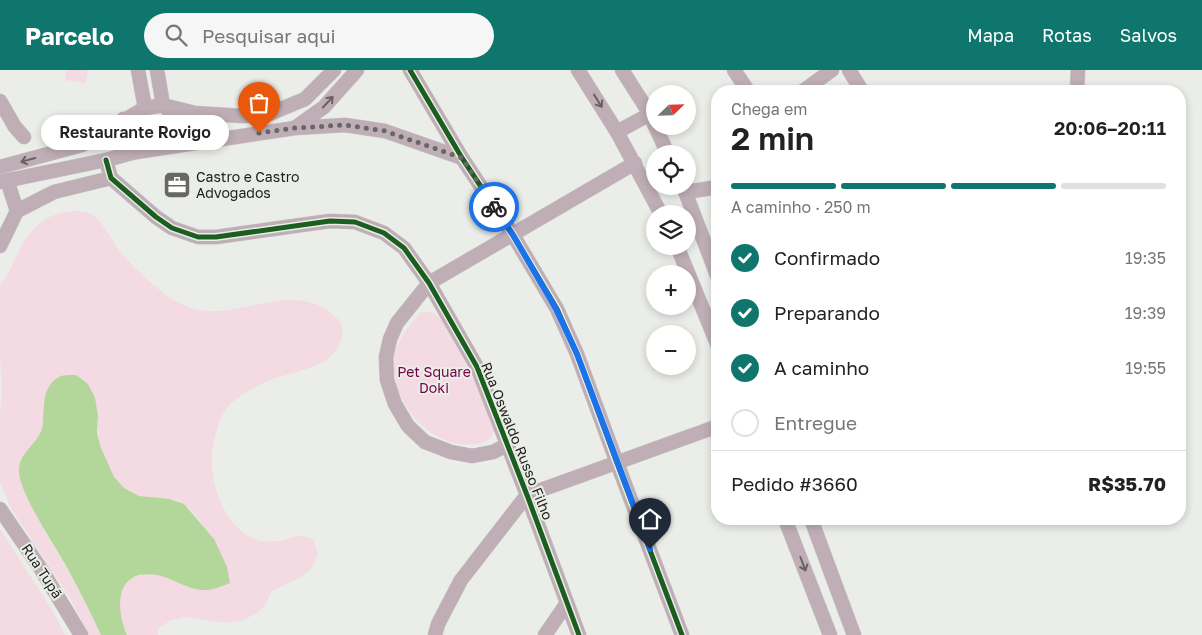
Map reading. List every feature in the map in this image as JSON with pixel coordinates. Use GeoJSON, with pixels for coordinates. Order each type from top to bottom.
{"type":"FeatureCollection","features":[{"type":"Feature","properties":{"kind":"street"},"geometry":{"type":"LineString","coordinates":[[138,70],[144,108]]}},
{"type":"Feature","properties":{"kind":"street"},"geometry":{"type":"LineString","coordinates":[[157,70],[163,105],[177,118],[179,129],[174,146]]}},
{"type":"Feature","properties":{"kind":"street"},"geometry":{"type":"LineString","coordinates":[[0,167],[82,145],[144,108],[163,105],[195,113],[242,116],[269,114],[305,99],[334,70]]}},
{"type":"Feature","properties":{"kind":"street"},"geometry":{"type":"LineString","coordinates":[[295,128],[324,107],[357,70]]}},
{"type":"Feature","properties":{"kind":"street"},"geometry":{"type":"LineString","coordinates":[[410,70],[462,158],[513,235],[556,309],[577,354],[682,635]]}},
{"type":"Feature","properties":{"kind":"street"},"geometry":{"type":"LineString","coordinates":[[578,70],[617,132],[656,205]]}},
{"type":"Feature","properties":{"kind":"street"},"geometry":{"type":"LineString","coordinates":[[622,70],[646,110]]}},
{"type":"Feature","properties":{"kind":"street"},"geometry":{"type":"LineString","coordinates":[[734,70],[744,85]]}},
{"type":"Feature","properties":{"kind":"street"},"geometry":{"type":"LineString","coordinates":[[811,85],[832,70]]}},
{"type":"Feature","properties":{"kind":"street"},"geometry":{"type":"LineString","coordinates":[[849,70],[858,85]]}},
{"type":"Feature","properties":{"kind":"street"},"geometry":{"type":"LineString","coordinates":[[1077,85],[1078,70]]}},
{"type":"Feature","properties":{"kind":"street"},"geometry":{"type":"LineString","coordinates":[[0,101],[15,127],[24,137]]}},
{"type":"Feature","properties":{"kind":"street"},"geometry":{"type":"LineString","coordinates":[[123,119],[120,132],[123,143],[136,152]]}},
{"type":"Feature","properties":{"kind":"street"},"geometry":{"type":"LineString","coordinates":[[617,132],[646,124]]}},
{"type":"Feature","properties":{"kind":"street"},"geometry":{"type":"LineString","coordinates":[[17,211],[4,181],[136,152],[295,128],[345,125],[385,131],[462,158]]}},
{"type":"Feature","properties":{"kind":"street"},"geometry":{"type":"LineString","coordinates":[[0,246],[17,211],[54,192],[111,178],[106,160]]}},
{"type":"Feature","properties":{"kind":"street"},"geometry":{"type":"LineString","coordinates":[[507,445],[493,452],[472,456],[451,452],[425,442],[408,426],[395,404],[387,380],[386,357],[390,339],[397,323],[429,283],[635,163]]}},
{"type":"Feature","properties":{"kind":"street","name":"Rua Oswaldo Russo Filho"},"geometry":{"type":"LineString","coordinates":[[111,178],[156,218],[172,228],[198,238],[330,221],[355,222],[384,233],[404,248],[429,283],[477,367],[579,635]]}},
{"type":"Feature","properties":{"kind":"street"},"geometry":{"type":"LineString","coordinates":[[696,188],[711,187]]}},
{"type":"Feature","properties":{"kind":"street"},"geometry":{"type":"LineString","coordinates":[[696,238],[711,265]]}},
{"type":"Feature","properties":{"kind":"street"},"geometry":{"type":"LineString","coordinates":[[681,255],[711,329]]}},
{"type":"Feature","properties":{"kind":"street"},"geometry":{"type":"LineString","coordinates":[[435,635],[438,624],[461,580],[527,495],[711,429]]}},
{"type":"Feature","properties":{"kind":"street","name":"Rua Tupã"},"geometry":{"type":"LineString","coordinates":[[0,509],[41,569],[81,635]]}},
{"type":"Feature","properties":{"kind":"street"},"geometry":{"type":"LineString","coordinates":[[787,525],[830,635]]}},
{"type":"Feature","properties":{"kind":"street"},"geometry":{"type":"LineString","coordinates":[[813,525],[854,635]]}},
{"type":"Feature","properties":{"kind":"street"},"geometry":{"type":"LineString","coordinates":[[544,635],[567,603]]}},
{"type":"Feature","properties":{"kind":"green space"},"geometry":{"type":"Polygon","coordinates":[[[66,70],[88,70],[86,83],[65,80],[66,70]]]}},
{"type":"Feature","properties":{"kind":"green space"},"geometry":{"type":"Polygon","coordinates":[[[156,115],[163,115],[170,119],[172,129],[169,136],[167,139],[138,144],[130,135],[131,123],[156,115]]]}},
{"type":"Feature","properties":{"kind":"green space"},"geometry":{"type":"Polygon","coordinates":[[[76,211],[89,213],[96,218],[117,248],[133,266],[156,287],[179,303],[197,309],[215,311],[232,310],[284,300],[301,300],[318,305],[342,323],[342,338],[337,349],[329,357],[307,369],[260,384],[240,396],[225,410],[219,423],[212,450],[212,469],[214,482],[225,512],[240,530],[254,539],[265,542],[304,536],[313,539],[318,554],[311,569],[299,578],[272,591],[265,605],[257,613],[243,620],[228,623],[184,617],[169,621],[157,630],[158,635],[127,635],[121,617],[119,597],[128,581],[139,576],[152,574],[165,577],[187,587],[214,539],[195,515],[179,501],[139,496],[129,491],[120,483],[112,474],[102,451],[99,439],[98,416],[43,401],[42,431],[40,436],[24,454],[22,483],[41,525],[80,591],[101,635],[89,635],[70,598],[12,510],[0,482],[0,413],[2,391],[0,285],[9,273],[24,242],[35,228],[57,214],[76,211]]]}},
{"type":"Feature","properties":{"kind":"green space","name":"Pet Square Doki"},"geometry":{"type":"Polygon","coordinates":[[[421,312],[430,312],[439,316],[448,329],[480,393],[494,431],[490,439],[476,444],[460,444],[445,440],[419,422],[409,410],[396,380],[394,357],[406,330],[421,312]]]}},
{"type":"Feature","properties":{"kind":"green space"},"geometry":{"type":"Polygon","coordinates":[[[0,529],[52,610],[65,635],[0,635],[0,529]]]}},
{"type":"Feature","properties":{"kind":"shaded area"},"geometry":{"type":"Polygon","coordinates":[[[76,375],[88,384],[95,398],[98,416],[97,433],[101,448],[114,477],[124,488],[139,496],[170,499],[184,504],[214,539],[227,567],[230,583],[208,590],[195,589],[157,575],[143,574],[133,577],[126,584],[120,602],[123,624],[127,635],[101,635],[75,581],[37,517],[20,478],[20,462],[42,430],[45,396],[50,384],[61,376],[76,375]]]}},
{"type":"Feature","properties":{"kind":"cycle path"},"geometry":{"type":"LineString","coordinates":[[410,70],[462,158],[513,235],[557,309],[577,354],[682,635]]}},
{"type":"Feature","properties":{"kind":"cycle path"},"geometry":{"type":"LineString","coordinates":[[106,160],[111,178],[156,217],[172,228],[198,237],[216,237],[330,221],[355,222],[384,233],[404,248],[429,283],[477,367],[579,635]]}},
{"type":"Feature","properties":{"kind":"way so far"},"geometry":{"type":"LineString","coordinates":[[259,133],[295,128],[345,125],[385,131],[462,158],[494,207]]}},
{"type":"Feature","properties":{"kind":"place","name":"Restaurante Rovigo"},"geometry":{"type":"Point","coordinates":[259,133]}},
{"type":"Feature","properties":{"kind":"place","name":"Castro e Castro Advogados"},"geometry":{"type":"Point","coordinates":[177,185]}},
{"type":"Feature","properties":{"kind":"route"},"geometry":{"type":"LineString","coordinates":[[494,207],[513,235],[556,309],[577,354],[650,549]]}}]}
